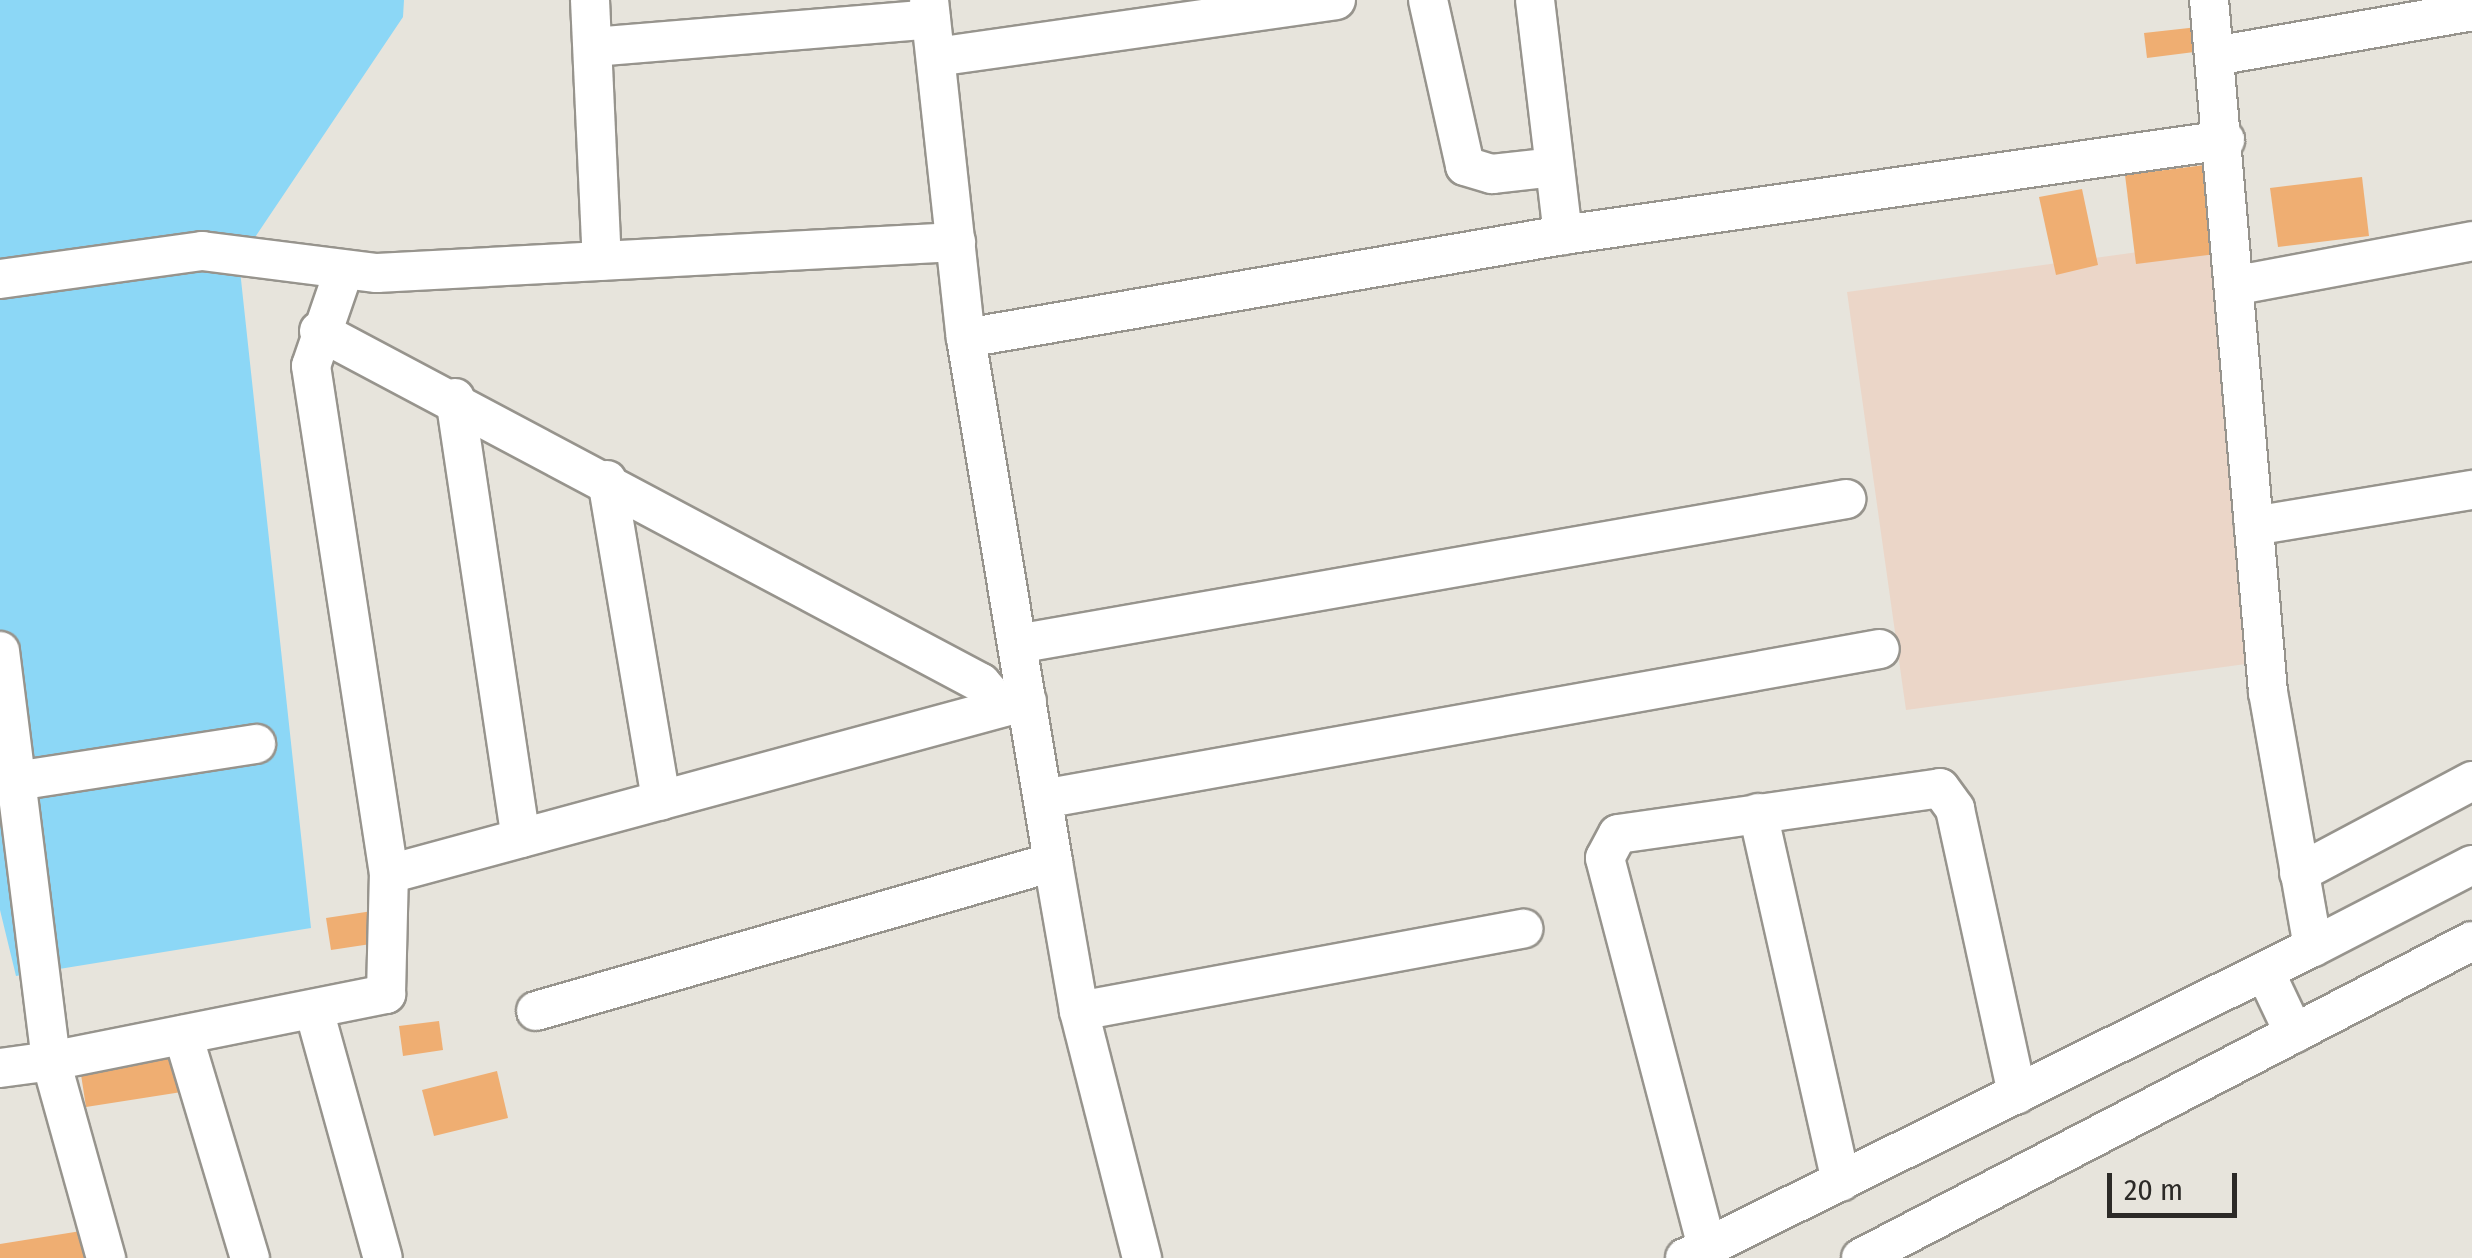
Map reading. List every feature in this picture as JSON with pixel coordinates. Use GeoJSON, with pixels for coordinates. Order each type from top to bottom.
{"type":"FeatureCollection","features":[{"type":"Feature","properties":{"kind":"street"},"geometry":{"type":"LineString","coordinates":[[590,0],[602,261]]}},
{"type":"Feature","properties":{"kind":"street"},"geometry":{"type":"LineString","coordinates":[[936,57],[1336,0]]}},
{"type":"Feature","properties":{"kind":"street"},"geometry":{"type":"LineString","coordinates":[[1428,0],[1464,166],[1492,174],[1554,167]]}},
{"type":"Feature","properties":{"kind":"street"},"geometry":{"type":"LineString","coordinates":[[1535,0],[1563,235]]}},
{"type":"Feature","properties":{"kind":"street"},"geometry":{"type":"LineString","coordinates":[[2209,0],[2238,285],[2268,692],[2313,947]]}},
{"type":"Feature","properties":{"kind":"street"},"geometry":{"type":"LineString","coordinates":[[592,47],[733,18],[930,10],[966,338],[1017,644],[1014,704],[1043,799],[1079,1011],[1142,1258]]}},
{"type":"Feature","properties":{"kind":"street"},"geometry":{"type":"LineString","coordinates":[[2216,56],[2472,11]]}},
{"type":"Feature","properties":{"kind":"street"},"geometry":{"type":"LineString","coordinates":[[966,338],[1563,235],[2225,140]]}},
{"type":"Feature","properties":{"kind":"street"},"geometry":{"type":"LineString","coordinates":[[2238,285],[2472,240]]}},
{"type":"Feature","properties":{"kind":"street"},"geometry":{"type":"LineString","coordinates":[[0,279],[202,251],[343,273],[956,242]]}},
{"type":"Feature","properties":{"kind":"street"},"geometry":{"type":"LineString","coordinates":[[0,1068],[376,998],[392,984],[389,874],[311,366],[320,330],[343,273]]}},
{"type":"Feature","properties":{"kind":"street"},"geometry":{"type":"LineString","coordinates":[[320,330],[455,398],[1014,704]]}},
{"type":"Feature","properties":{"kind":"street"},"geometry":{"type":"LineString","coordinates":[[455,398],[520,838]]}},
{"type":"Feature","properties":{"kind":"street"},"geometry":{"type":"LineString","coordinates":[[606,480],[661,800]]}},
{"type":"Feature","properties":{"kind":"street"},"geometry":{"type":"LineString","coordinates":[[2254,526],[2472,490]]}},
{"type":"Feature","properties":{"kind":"street"},"geometry":{"type":"LineString","coordinates":[[1017,644],[1846,499]]}},
{"type":"Feature","properties":{"kind":"street"},"geometry":{"type":"LineString","coordinates":[[1043,799],[1880,649]]}},
{"type":"Feature","properties":{"kind":"street"},"geometry":{"type":"LineString","coordinates":[[0,650],[51,1061],[106,1258]]}},
{"type":"Feature","properties":{"kind":"street"},"geometry":{"type":"LineString","coordinates":[[389,874],[1014,704]]}},
{"type":"Feature","properties":{"kind":"street"},"geometry":{"type":"LineString","coordinates":[[16,781],[256,744]]}},
{"type":"Feature","properties":{"kind":"street"},"geometry":{"type":"LineString","coordinates":[[2299,872],[2472,781]]}},
{"type":"Feature","properties":{"kind":"street"},"geometry":{"type":"LineString","coordinates":[[2018,1094],[1949,796],[1928,786],[1618,834],[1605,848],[1696,1253],[2018,1094],[2278,1000],[2472,942]]}},
{"type":"Feature","properties":{"kind":"street"},"geometry":{"type":"LineString","coordinates":[[1758,813],[1841,1182]]}},
{"type":"Feature","properties":{"kind":"street"},"geometry":{"type":"LineString","coordinates":[[536,1011],[1054,862]]}},
{"type":"Feature","properties":{"kind":"street"},"geometry":{"type":"LineString","coordinates":[[1861,1258],[2278,1000],[2313,947],[2472,865]]}},
{"type":"Feature","properties":{"kind":"street"},"geometry":{"type":"LineString","coordinates":[[1079,1011],[1523,928]]}},
{"type":"Feature","properties":{"kind":"street"},"geometry":{"type":"LineString","coordinates":[[314,1010],[383,1258]]}},
{"type":"Feature","properties":{"kind":"street"},"geometry":{"type":"LineString","coordinates":[[183,1035],[250,1258]]}},
{"type":"Feature","properties":{"kind":"shaded area"},"geometry":{"type":"Polygon","coordinates":[[[2211,242],[2268,661],[1906,710],[1847,292],[2211,242]]]}},
{"type":"Feature","properties":{"kind":"water"},"geometry":{"type":"Polygon","coordinates":[[[0,0],[404,0],[403,17],[239,261],[311,928],[16,976],[0,910],[0,0]]]}},
{"type":"Feature","properties":{"kind":"building"},"geometry":{"type":"Polygon","coordinates":[[[2207,26],[2210,50],[2147,58],[2144,33],[2207,26]]]}},
{"type":"Feature","properties":{"kind":"building"},"geometry":{"type":"Polygon","coordinates":[[[2213,164],[2224,253],[2136,264],[2125,175],[2213,164]]]}},
{"type":"Feature","properties":{"kind":"building"},"geometry":{"type":"Polygon","coordinates":[[[2362,177],[2369,236],[2278,247],[2270,188],[2362,177]]]}},
{"type":"Feature","properties":{"kind":"building"},"geometry":{"type":"Polygon","coordinates":[[[2082,189],[2098,265],[2056,275],[2039,197],[2082,189]]]}},
{"type":"Feature","properties":{"kind":"building"},"geometry":{"type":"Polygon","coordinates":[[[379,910],[384,942],[331,950],[326,918],[379,910]]]}},
{"type":"Feature","properties":{"kind":"building"},"geometry":{"type":"Polygon","coordinates":[[[439,1021],[443,1050],[403,1056],[399,1026],[439,1021]]]}},
{"type":"Feature","properties":{"kind":"building"},"geometry":{"type":"Polygon","coordinates":[[[182,1052],[188,1091],[86,1107],[80,1068],[182,1052]]]}},
{"type":"Feature","properties":{"kind":"building"},"geometry":{"type":"Polygon","coordinates":[[[497,1071],[508,1118],[434,1136],[422,1090],[497,1071]]]}},
{"type":"Feature","properties":{"kind":"building"},"geometry":{"type":"Polygon","coordinates":[[[81,1231],[85,1258],[0,1258],[0,1244],[81,1231]]]}}]}
